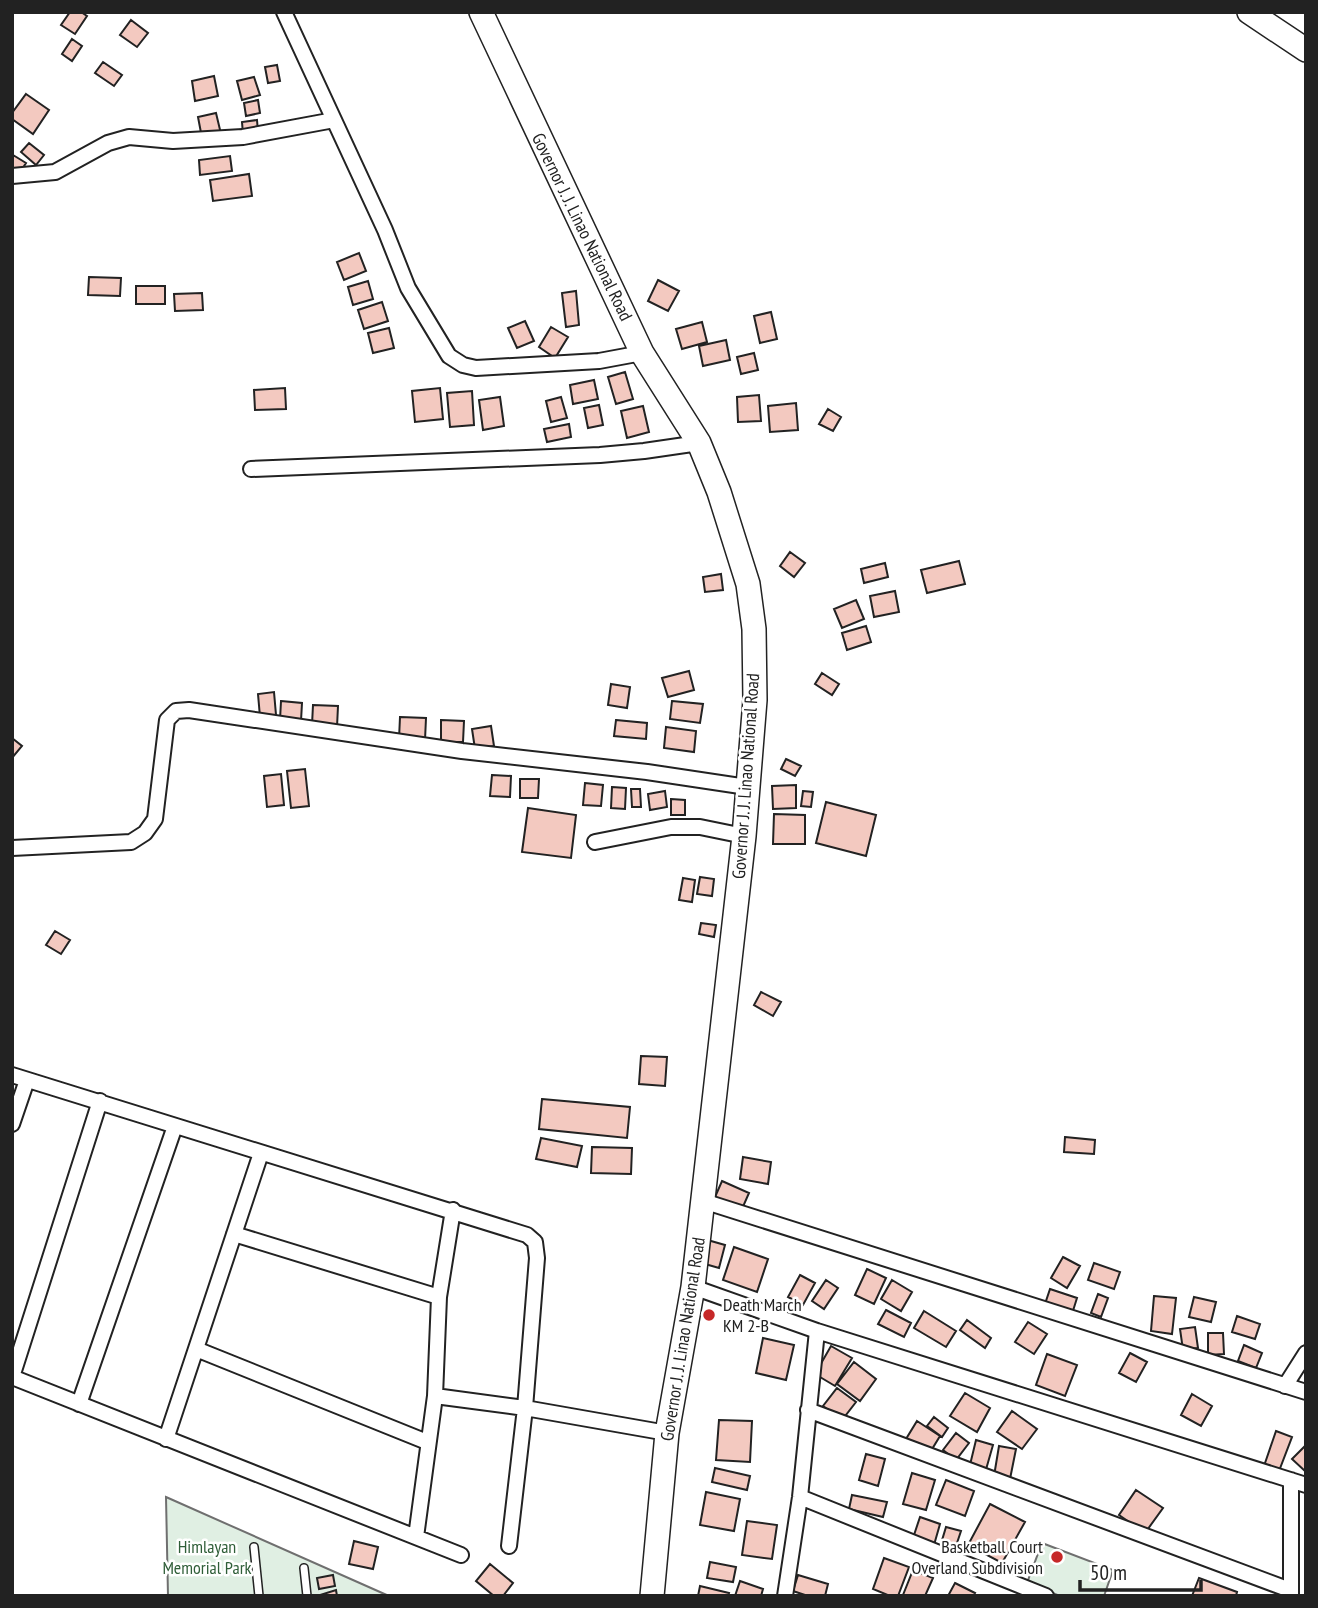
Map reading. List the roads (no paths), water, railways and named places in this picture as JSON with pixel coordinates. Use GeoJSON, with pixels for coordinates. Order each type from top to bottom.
{"type":"FeatureCollection","features":[{"type":"Feature","properties":{"kind":"main road","name":"Governor J. J. Linao National Road"},"geometry":{"type":"LineString","coordinates":[[481,12],[642,353],[699,443],[719,492],[748,584],[754,629],[755,700],[744,836],[693,1287],[667,1433],[652,1596]]}},
{"type":"Feature","properties":{"kind":"main road"},"geometry":{"type":"LineString","coordinates":[[1249,12],[1306,50]]}},
{"type":"Feature","properties":{"kind":"street"},"geometry":{"type":"LineString","coordinates":[[284,12],[385,230],[408,288],[449,356],[463,365],[476,368],[598,362],[642,353]]}},
{"type":"Feature","properties":{"kind":"street"},"geometry":{"type":"LineString","coordinates":[[12,176],[55,172],[108,143],[129,137],[173,141],[243,137],[334,120]]}},
{"type":"Feature","properties":{"kind":"street"},"geometry":{"type":"LineString","coordinates":[[251,469],[600,454],[699,443]]}},
{"type":"Feature","properties":{"kind":"street"},"geometry":{"type":"LineString","coordinates":[[12,848],[131,842],[145,833],[155,819],[167,720],[176,710],[462,751],[647,772],[747,787]]}},
{"type":"Feature","properties":{"kind":"street"},"geometry":{"type":"LineString","coordinates":[[595,842],[671,827],[700,827],[744,836]]}},
{"type":"Feature","properties":{"kind":"street"},"geometry":{"type":"LineString","coordinates":[[12,1075],[453,1210],[527,1235],[535,1242],[537,1258],[525,1408],[509,1546]]}},
{"type":"Feature","properties":{"kind":"street"},"geometry":{"type":"LineString","coordinates":[[12,1124],[27,1080]]}},
{"type":"Feature","properties":{"kind":"street"},"geometry":{"type":"LineString","coordinates":[[100,1101],[12,1377],[461,1555]]}},
{"type":"Feature","properties":{"kind":"street"},"geometry":{"type":"LineString","coordinates":[[79,1404],[175,1126]]}},
{"type":"Feature","properties":{"kind":"street"},"geometry":{"type":"LineString","coordinates":[[166,1438],[261,1153]]}},
{"type":"Feature","properties":{"kind":"street"},"geometry":{"type":"LineString","coordinates":[[703,1201],[1306,1392]]}},
{"type":"Feature","properties":{"kind":"street"},"geometry":{"type":"LineString","coordinates":[[416,1537],[435,1396],[439,1297],[453,1210]]}},
{"type":"Feature","properties":{"kind":"street"},"geometry":{"type":"LineString","coordinates":[[234,1234],[439,1297]]}},
{"type":"Feature","properties":{"kind":"street"},"geometry":{"type":"LineString","coordinates":[[693,1287],[817,1331],[1306,1485]]}},
{"type":"Feature","properties":{"kind":"street"},"geometry":{"type":"LineString","coordinates":[[790,1594],[817,1331]]}},
{"type":"Feature","properties":{"kind":"street"},"geometry":{"type":"LineString","coordinates":[[197,1349],[427,1443]]}},
{"type":"Feature","properties":{"kind":"street"},"geometry":{"type":"LineString","coordinates":[[1285,1386],[1306,1353]]}},
{"type":"Feature","properties":{"kind":"street"},"geometry":{"type":"LineString","coordinates":[[435,1396],[525,1408],[667,1433]]}},
{"type":"Feature","properties":{"kind":"street"},"geometry":{"type":"LineString","coordinates":[[808,1410],[1290,1593],[1290,1480]]}},
{"type":"Feature","properties":{"kind":"street"},"geometry":{"type":"LineString","coordinates":[[800,1497],[1046,1596]]}},
{"type":"Feature","properties":{"kind":"lane"},"geometry":{"type":"LineString","coordinates":[[254,1547],[259,1596]]}},
{"type":"Feature","properties":{"kind":"lane"},"geometry":{"type":"LineString","coordinates":[[304,1568],[307,1596]]}},
{"type":"Feature","properties":{"kind":"place","name":"Death March KM 2-B"},"geometry":{"type":"Point","coordinates":[709,1315]}},
{"type":"Feature","properties":{"kind":"place","name":"Basketball Court Overland Subdivision"},"geometry":{"type":"Point","coordinates":[1057,1557]}},
{"type":"Feature","properties":{"kind":"park label","name":"Himlayan Memorial Park"},"geometry":{"type":"Point","coordinates":[207,1557]}}]}
